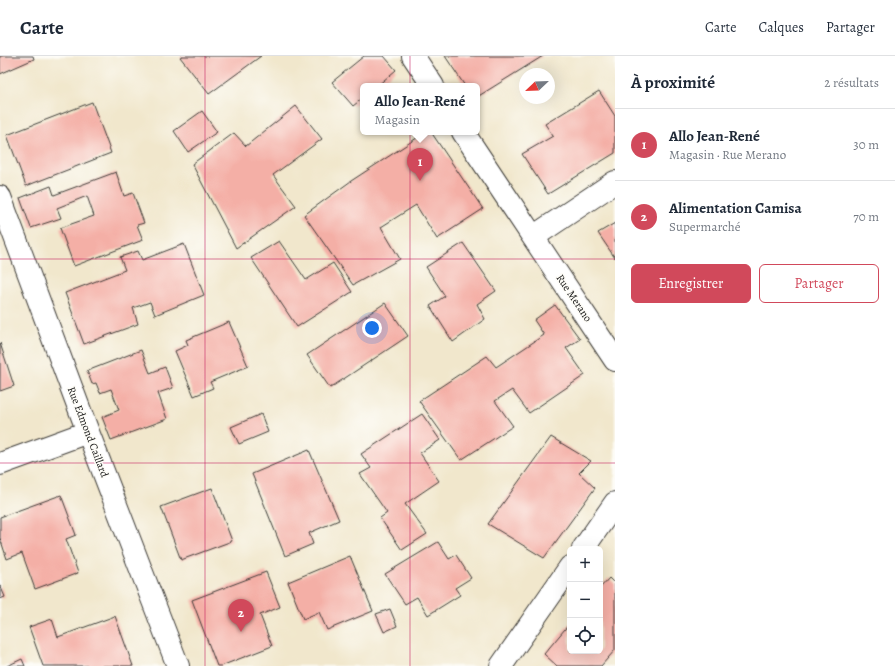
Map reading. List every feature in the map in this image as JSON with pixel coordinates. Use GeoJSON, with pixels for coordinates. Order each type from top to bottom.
{"type":"FeatureCollection","features":[{"type":"Feature","properties":{"kind":"street"},"geometry":{"type":"LineString","coordinates":[[413,56],[430,83]]}},
{"type":"Feature","properties":{"kind":"street","name":"Rue Merano"},"geometry":{"type":"LineString","coordinates":[[465,135],[615,360]]}},
{"type":"Feature","properties":{"kind":"street"},"geometry":{"type":"LineString","coordinates":[[533,237],[615,182]]}},
{"type":"Feature","properties":{"kind":"street","name":"Rue Edmond Caillard"},"geometry":{"type":"LineString","coordinates":[[0,197],[178,666]]}},
{"type":"Feature","properties":{"kind":"street"},"geometry":{"type":"LineString","coordinates":[[0,464],[88,432]]}},
{"type":"Feature","properties":{"kind":"street"},"geometry":{"type":"LineString","coordinates":[[585,546],[615,503]]}},
{"type":"Feature","properties":{"kind":"street"},"geometry":{"type":"LineString","coordinates":[[501,666],[567,571]]}},
{"type":"Feature","properties":{"kind":"building"},"geometry":{"type":"Polygon","coordinates":[[[0,56],[33,56],[34,59],[0,74],[0,56]]]}},
{"type":"Feature","properties":{"kind":"building"},"geometry":{"type":"Polygon","coordinates":[[[261,56],[209,94],[180,57],[261,56]]]}},
{"type":"Feature","properties":{"kind":"building"},"geometry":{"type":"Polygon","coordinates":[[[364,56],[384,56],[396,70],[381,83],[360,83],[360,100],[353,106],[332,82],[364,56]]]}},
{"type":"Feature","properties":{"kind":"building"},"geometry":{"type":"Polygon","coordinates":[[[445,56],[543,56],[524,68],[519,68],[519,71],[480,95],[480,83],[463,83],[445,56]]]}},
{"type":"Feature","properties":{"kind":"building"},"geometry":{"type":"Polygon","coordinates":[[[599,91],[615,116],[615,153],[548,194],[522,154],[553,136],[545,124],[599,91]]]}},
{"type":"Feature","properties":{"kind":"building"},"geometry":{"type":"Polygon","coordinates":[[[92,102],[111,153],[26,186],[7,135],[92,102]]]}},
{"type":"Feature","properties":{"kind":"building"},"geometry":{"type":"Polygon","coordinates":[[[296,106],[322,139],[273,175],[296,206],[236,248],[192,164],[234,133],[246,146],[296,106]]]}},
{"type":"Feature","properties":{"kind":"building"},"geometry":{"type":"Polygon","coordinates":[[[202,111],[217,132],[188,152],[174,131],[202,111]]]}},
{"type":"Feature","properties":{"kind":"building"},"geometry":{"type":"Polygon","coordinates":[[[421,135],[433,135],[483,209],[437,239],[416,205],[381,227],[400,259],[353,285],[304,215],[351,181],[421,135]]]}},
{"type":"Feature","properties":{"kind":"building"},"geometry":{"type":"Polygon","coordinates":[[[116,172],[124,196],[133,193],[144,223],[137,225],[143,240],[74,266],[60,228],[94,216],[87,196],[57,208],[61,218],[31,228],[20,198],[51,186],[54,195],[116,172]]]}},
{"type":"Feature","properties":{"kind":"building"},"geometry":{"type":"Polygon","coordinates":[[[615,223],[615,258],[598,233],[615,223]]]}},
{"type":"Feature","properties":{"kind":"building"},"geometry":{"type":"Polygon","coordinates":[[[279,241],[306,280],[333,263],[352,292],[297,327],[251,258],[279,241]]]}},
{"type":"Feature","properties":{"kind":"building"},"geometry":{"type":"Polygon","coordinates":[[[463,243],[496,291],[477,304],[485,319],[453,342],[430,306],[445,296],[426,267],[463,243]]]}},
{"type":"Feature","properties":{"kind":"building"},"geometry":{"type":"Polygon","coordinates":[[[184,244],[204,295],[155,315],[150,302],[133,308],[138,324],[84,344],[65,293],[125,270],[120,257],[138,251],[142,260],[184,244]]]}},
{"type":"Feature","properties":{"kind":"building"},"geometry":{"type":"Polygon","coordinates":[[[385,303],[408,336],[330,388],[307,355],[385,303]]]}},
{"type":"Feature","properties":{"kind":"building"},"geometry":{"type":"Polygon","coordinates":[[[555,305],[580,339],[566,348],[585,375],[529,413],[512,390],[495,401],[513,426],[461,460],[419,401],[487,356],[496,367],[544,335],[534,320],[555,305]]]}},
{"type":"Feature","properties":{"kind":"building"},"geometry":{"type":"Polygon","coordinates":[[[229,322],[248,366],[210,382],[213,388],[194,396],[175,351],[188,345],[186,340],[229,322]]]}},
{"type":"Feature","properties":{"kind":"building"},"geometry":{"type":"Polygon","coordinates":[[[0,343],[14,386],[0,391],[0,343]]]}},
{"type":"Feature","properties":{"kind":"building"},"geometry":{"type":"Polygon","coordinates":[[[141,350],[150,373],[165,367],[173,388],[158,393],[167,419],[111,440],[102,417],[119,410],[111,389],[100,393],[96,383],[92,384],[87,371],[141,350]]]}},
{"type":"Feature","properties":{"kind":"building"},"geometry":{"type":"Polygon","coordinates":[[[261,414],[268,432],[239,444],[231,427],[261,414]]]}},
{"type":"Feature","properties":{"kind":"building"},"geometry":{"type":"Polygon","coordinates":[[[422,414],[440,440],[420,453],[439,481],[405,504],[427,534],[402,550],[380,518],[387,513],[360,474],[371,468],[361,454],[422,414]]]}},
{"type":"Feature","properties":{"kind":"building"},"geometry":{"type":"Polygon","coordinates":[[[551,437],[591,461],[579,473],[595,488],[544,558],[488,524],[551,437]]]}},
{"type":"Feature","properties":{"kind":"building"},"geometry":{"type":"Polygon","coordinates":[[[309,450],[339,520],[309,533],[313,544],[285,556],[252,474],[309,450]]]}},
{"type":"Feature","properties":{"kind":"building"},"geometry":{"type":"Polygon","coordinates":[[[212,488],[232,541],[181,560],[161,507],[212,488]]]}},
{"type":"Feature","properties":{"kind":"building"},"geometry":{"type":"Polygon","coordinates":[[[61,495],[76,535],[66,539],[78,573],[35,589],[22,553],[7,559],[0,538],[0,517],[61,495]]]}},
{"type":"Feature","properties":{"kind":"building"},"geometry":{"type":"Polygon","coordinates":[[[438,542],[449,559],[456,555],[471,578],[455,588],[460,595],[428,615],[417,597],[405,604],[385,574],[438,542]]]}},
{"type":"Feature","properties":{"kind":"building"},"geometry":{"type":"Polygon","coordinates":[[[350,556],[373,611],[327,630],[319,612],[303,619],[288,582],[350,556]]]}},
{"type":"Feature","properties":{"kind":"building"},"geometry":{"type":"Polygon","coordinates":[[[266,572],[280,607],[260,615],[272,646],[221,666],[217,666],[192,600],[266,572]]]}},
{"type":"Feature","properties":{"kind":"building"},"geometry":{"type":"Polygon","coordinates":[[[609,578],[615,584],[615,650],[601,666],[557,666],[544,654],[567,627],[567,654],[603,654],[603,585],[609,578]]]}},
{"type":"Feature","properties":{"kind":"building"},"geometry":{"type":"Polygon","coordinates":[[[0,585],[5,597],[0,599],[0,585]]]}},
{"type":"Feature","properties":{"kind":"building"},"geometry":{"type":"Polygon","coordinates":[[[390,609],[397,626],[384,632],[376,614],[390,609]]]}},
{"type":"Feature","properties":{"kind":"building"},"geometry":{"type":"Polygon","coordinates":[[[115,616],[133,666],[43,666],[29,627],[52,619],[58,637],[115,616]]]}},
{"type":"Feature","properties":{"kind":"building"},"geometry":{"type":"Polygon","coordinates":[[[22,659],[25,666],[7,666],[22,659]]]}},
{"type":"Feature","properties":{"kind":"place","name":"Allo Jean-René"},"geometry":{"type":"Point","coordinates":[420,181]}},
{"type":"Feature","properties":{"kind":"place","name":"Alimentation Camisa"},"geometry":{"type":"Point","coordinates":[241,632]}}]}
